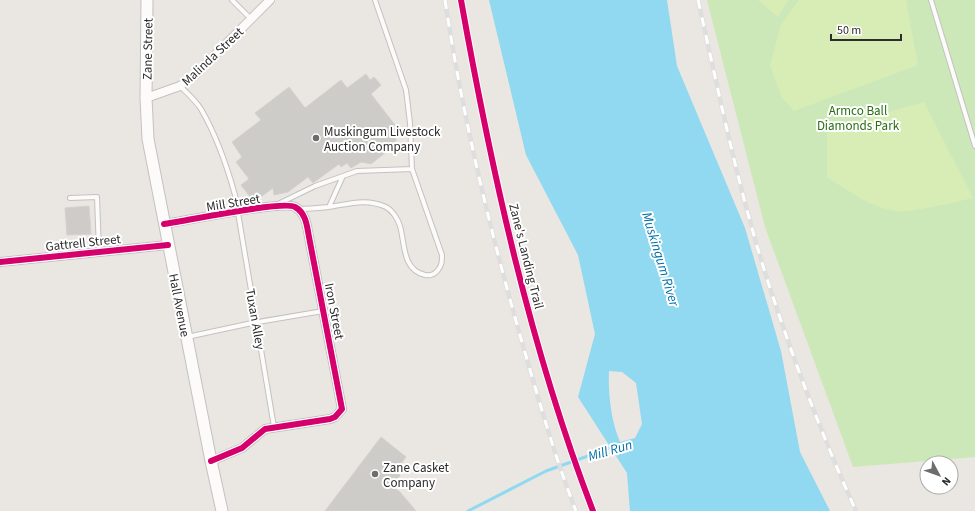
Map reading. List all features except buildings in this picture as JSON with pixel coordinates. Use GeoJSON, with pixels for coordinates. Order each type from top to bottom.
{"type":"FeatureCollection","features":[{"type":"Feature","properties":{"kind":"main road","name":"Zane Street"},"geometry":{"type":"LineString","coordinates":[[146,98],[147,0]]}},
{"type":"Feature","properties":{"kind":"main road","name":"Hall Avenue"},"geometry":{"type":"LineString","coordinates":[[146,98],[148,138],[186,337],[222,511]]}},
{"type":"Feature","properties":{"kind":"street","name":"Malinda Street"},"geometry":{"type":"LineString","coordinates":[[146,98],[180,86],[206,64],[270,0]]}},
{"type":"Feature","properties":{"kind":"street","name":"Mill Street"},"geometry":{"type":"LineString","coordinates":[[164,224],[272,206],[291,206],[300,211]]}},
{"type":"Feature","properties":{"kind":"street","name":"Iron Street"},"geometry":{"type":"LineString","coordinates":[[274,427],[330,419],[340,413],[342,405],[310,237],[306,220],[300,211]]}},
{"type":"Feature","properties":{"kind":"street","name":"Gattrell Street"},"geometry":{"type":"LineString","coordinates":[[0,262],[168,245]]}},
{"type":"Feature","properties":{"kind":"street"},"geometry":{"type":"LineString","coordinates":[[211,461],[242,448],[265,429],[274,427]]}},
{"type":"Feature","properties":{"kind":"lane"},"geometry":{"type":"LineString","coordinates":[[232,0],[252,18]]}},
{"type":"Feature","properties":{"kind":"lane"},"geometry":{"type":"LineString","coordinates":[[300,211],[372,202],[388,208],[393,213],[400,226],[406,258],[411,265],[423,274],[429,275],[435,274],[442,262],[442,255],[412,169],[410,123],[406,90],[375,0]]}},
{"type":"Feature","properties":{"kind":"lane"},"geometry":{"type":"LineString","coordinates":[[931,0],[975,146]]}},
{"type":"Feature","properties":{"kind":"lane","name":"Tuxan Alley"},"geometry":{"type":"LineString","coordinates":[[180,86],[200,108],[220,149],[232,183],[274,427]]}},
{"type":"Feature","properties":{"kind":"lane"},"geometry":{"type":"LineString","coordinates":[[272,206],[356,171],[412,169]]}},
{"type":"Feature","properties":{"kind":"lane"},"geometry":{"type":"LineString","coordinates":[[329,207],[343,176]]}},
{"type":"Feature","properties":{"kind":"lane"},"geometry":{"type":"LineString","coordinates":[[70,198],[97,197],[99,252]]}},
{"type":"Feature","properties":{"kind":"lane"},"geometry":{"type":"LineString","coordinates":[[186,337],[257,322],[323,311]]}},
{"type":"Feature","properties":{"kind":"green space","name":"Armco Ball Diamonds Park"},"geometry":{"type":"Polygon","coordinates":[[[707,0],[975,0],[975,457],[959,458],[959,455],[919,455],[919,462],[853,467],[765,227],[707,0]]]}},
{"type":"Feature","properties":{"kind":"green space"},"geometry":{"type":"Polygon","coordinates":[[[758,0],[788,0],[778,17],[758,0]]]}},
{"type":"Feature","properties":{"kind":"green space"},"geometry":{"type":"Polygon","coordinates":[[[799,0],[906,0],[918,65],[794,111],[782,98],[770,65],[781,25],[799,0]]]}},
{"type":"Feature","properties":{"kind":"green space"},"geometry":{"type":"Polygon","coordinates":[[[924,102],[973,198],[907,211],[890,210],[865,201],[827,177],[827,129],[924,102]]]}},
{"type":"Feature","properties":{"kind":"water","name":"Muskingum River"},"geometry":{"type":"Polygon","coordinates":[[[489,0],[667,0],[677,66],[745,228],[781,351],[800,452],[830,511],[630,511],[627,473],[578,397],[595,334],[578,255],[526,155],[489,0]],[[609,371],[611,407],[614,425],[620,442],[635,438],[642,424],[636,383],[622,372],[609,371]]]}},
{"type":"Feature","properties":{"kind":"waterway","name":"Mill Run"},"geometry":{"type":"LineString","coordinates":[[468,511],[546,471],[613,447]]}},
{"type":"Feature","properties":{"kind":"railway"},"geometry":{"type":"LineString","coordinates":[[445,0],[460,90],[490,224],[513,312],[543,414],[576,511]]}},
{"type":"Feature","properties":{"kind":"railway"},"geometry":{"type":"LineString","coordinates":[[698,0],[740,185],[761,258],[781,321],[801,376],[856,511]]}},
{"type":"Feature","properties":{"kind":"cycle path","name":"Zane's Landing Trail"},"geometry":{"type":"LineString","coordinates":[[461,0],[486,130],[515,259],[550,386],[593,511]]}},
{"type":"Feature","properties":{"kind":"cycle path"},"geometry":{"type":"LineString","coordinates":[[164,224],[272,206],[287,206],[295,207],[302,213],[308,229],[342,409],[335,417],[330,419],[265,429],[242,448],[211,461]]}},
{"type":"Feature","properties":{"kind":"cycle path"},"geometry":{"type":"LineString","coordinates":[[0,262],[168,245]]}},
{"type":"Feature","properties":{"kind":"place","name":"Muskingum Livestock Auction Company"},"geometry":{"type":"Point","coordinates":[316,138]}},
{"type":"Feature","properties":{"kind":"place","name":"Zane Casket Company"},"geometry":{"type":"Point","coordinates":[375,474]}}]}
